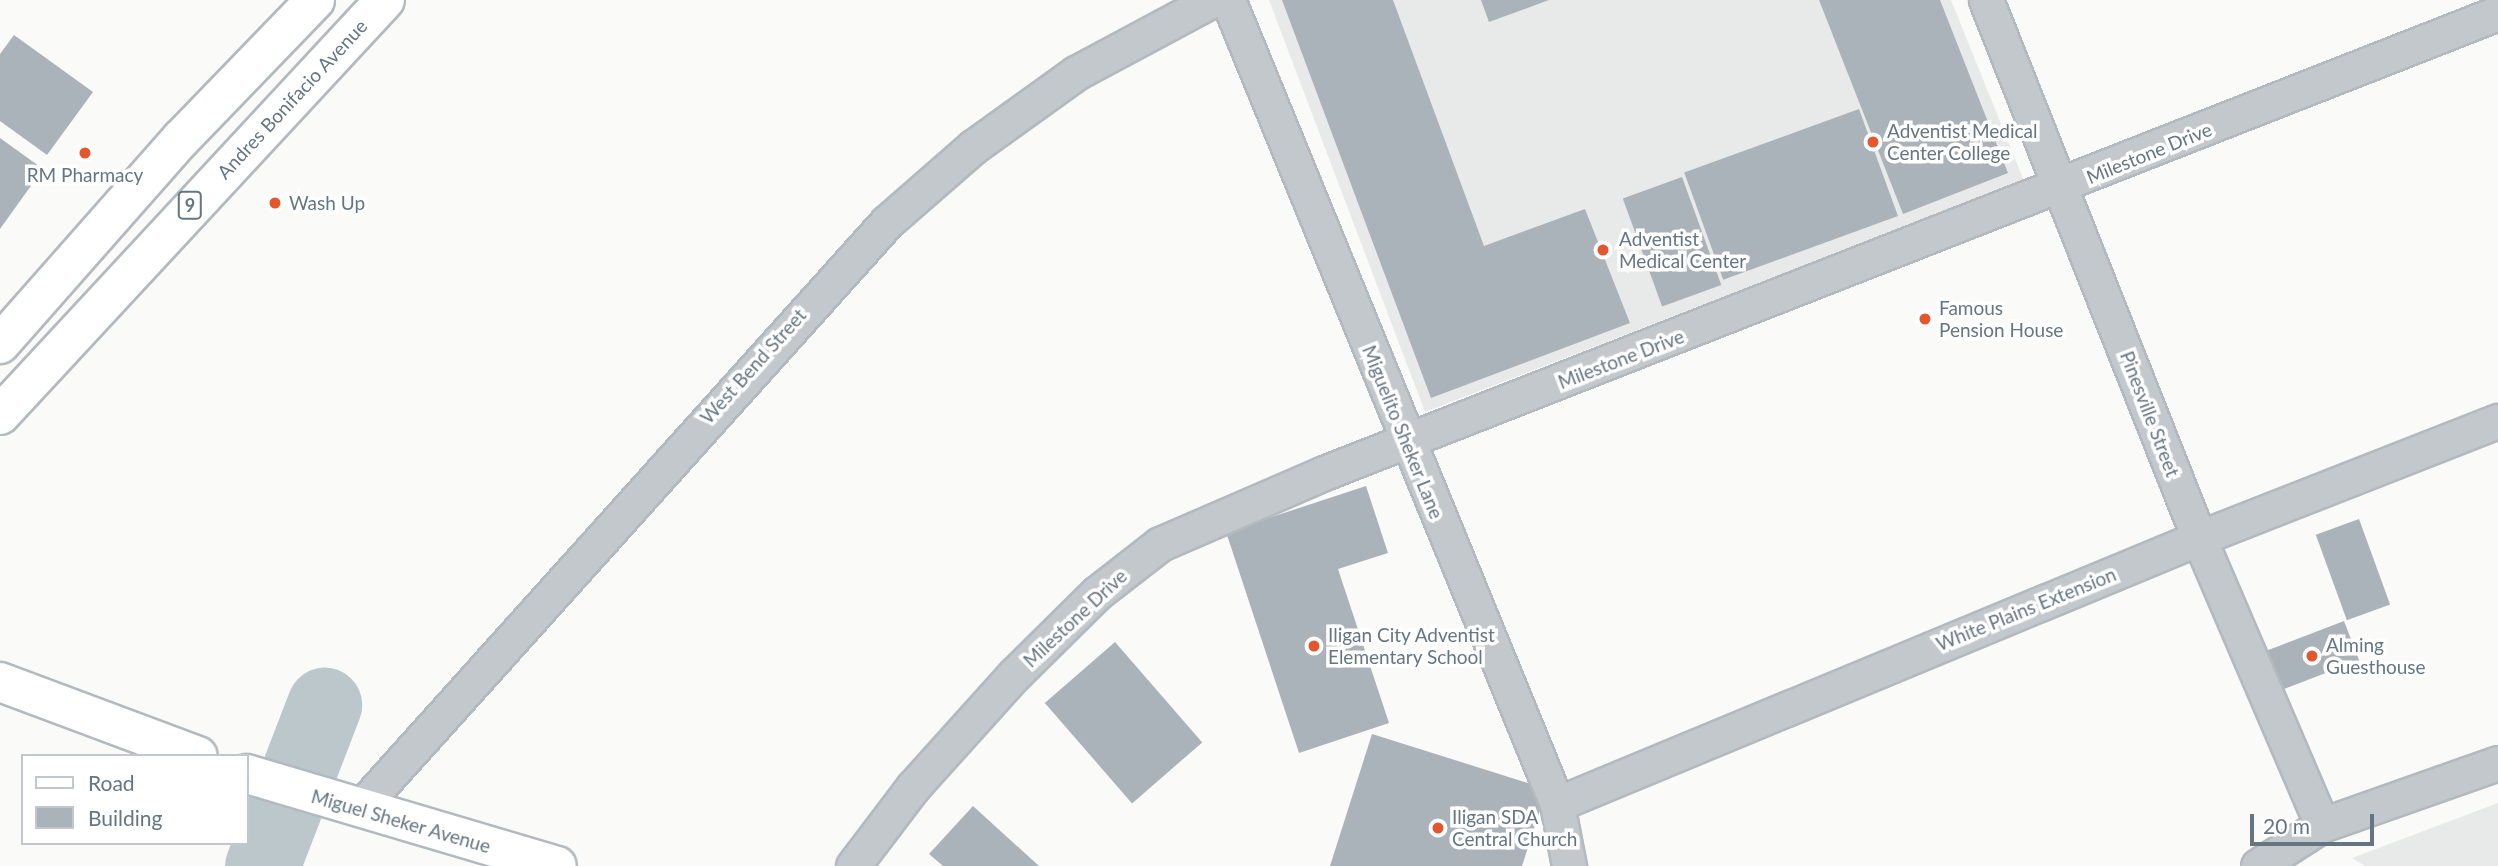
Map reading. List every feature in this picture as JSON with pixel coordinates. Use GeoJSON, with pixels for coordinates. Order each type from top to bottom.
{"type":"FeatureCollection","features":[{"type":"Feature","properties":{"kind":"main road"},"geometry":{"type":"LineString","coordinates":[[0,344],[181,139],[314,0]]}},
{"type":"Feature","properties":{"kind":"main road","name":"Andres Bonifacio Avenue"},"geometry":{"type":"LineString","coordinates":[[0,415],[386,0]]}},
{"type":"Feature","properties":{"kind":"main road"},"geometry":{"type":"LineString","coordinates":[[0,682],[193,754]]}},
{"type":"Feature","properties":{"kind":"main road","name":"Miguel Sheker Avenue"},"geometry":{"type":"LineString","coordinates":[[251,775],[557,866]]}},
{"type":"Feature","properties":{"kind":"street","name":"West Bend Street"},"geometry":{"type":"LineString","coordinates":[[360,808],[887,222],[973,147],[1076,74],[1212,0]]}},
{"type":"Feature","properties":{"kind":"street","name":"Miguelito Sheker Lane"},"geometry":{"type":"LineString","coordinates":[[1228,0],[1557,804],[1569,866]]}},
{"type":"Feature","properties":{"kind":"street","name":"Pinesville Street"},"geometry":{"type":"LineString","coordinates":[[1986,0],[2199,538],[2322,825]]}},
{"type":"Feature","properties":{"kind":"street","name":"Milestone Drive"},"geometry":{"type":"LineString","coordinates":[[853,866],[913,787],[1014,675],[1107,585],[1160,544],[1407,442],[2062,188],[2498,13]]}},
{"type":"Feature","properties":{"kind":"street","name":"White Plains Extension"},"geometry":{"type":"LineString","coordinates":[[1557,804],[2199,538],[2498,421]]}},
{"type":"Feature","properties":{"kind":"street"},"geometry":{"type":"LineString","coordinates":[[2258,866],[2322,825],[2498,763]]}},
{"type":"Feature","properties":{"kind":"shaded area","name":"Adventist Medical Center"},"geometry":{"type":"Polygon","coordinates":[[[1269,0],[1951,0],[2024,181],[1425,412],[1269,0]]]}},
{"type":"Feature","properties":{"kind":"shaded area"},"geometry":{"type":"Polygon","coordinates":[[[2498,803],[2498,866],[2365,866],[2352,858],[2498,803]]]}},
{"type":"Feature","properties":{"kind":"building"},"geometry":{"type":"Polygon","coordinates":[[[1282,0],[1393,0],[1484,246],[1585,209],[1630,323],[1431,398],[1282,0]]]}},
{"type":"Feature","properties":{"kind":"building"},"geometry":{"type":"Polygon","coordinates":[[[1481,0],[1549,0],[1489,22],[1481,0]]]}},
{"type":"Feature","properties":{"kind":"building"},"geometry":{"type":"Polygon","coordinates":[[[1819,0],[1940,0],[2008,173],[1903,214],[1819,0]]]}},
{"type":"Feature","properties":{"kind":"building"},"geometry":{"type":"Polygon","coordinates":[[[14,35],[93,92],[47,155],[0,121],[0,54],[14,35]]]}},
{"type":"Feature","properties":{"kind":"building"},"geometry":{"type":"Polygon","coordinates":[[[1859,109],[1898,216],[1723,280],[1684,173],[1859,109]]]}},
{"type":"Feature","properties":{"kind":"building"},"geometry":{"type":"Polygon","coordinates":[[[0,138],[43,169],[0,229],[0,138]]]}},
{"type":"Feature","properties":{"kind":"building"},"geometry":{"type":"Polygon","coordinates":[[[1682,177],[1721,285],[1662,307],[1623,199],[1682,177]]]}},
{"type":"Feature","properties":{"kind":"building","name":"Iligan City Adventist Elementary School"},"geometry":{"type":"Polygon","coordinates":[[[1366,486],[1388,553],[1338,569],[1389,723],[1299,753],[1226,532],[1366,486]]]}},
{"type":"Feature","properties":{"kind":"building"},"geometry":{"type":"Polygon","coordinates":[[[2359,519],[2390,605],[2347,620],[2316,535],[2359,519]]]}},
{"type":"Feature","properties":{"kind":"building","name":"Alming Guesthouse"},"geometry":{"type":"Polygon","coordinates":[[[2344,621],[2359,660],[2279,691],[2264,652],[2344,621]]]}},
{"type":"Feature","properties":{"kind":"building"},"geometry":{"type":"Polygon","coordinates":[[[1115,642],[1202,742],[1132,803],[1045,703],[1115,642]]]}},
{"type":"Feature","properties":{"kind":"building","name":"Iligan SDA Central Church"},"geometry":{"type":"Polygon","coordinates":[[[1372,734],[1547,789],[1522,866],[1330,866],[1372,734]]]}},
{"type":"Feature","properties":{"kind":"building"},"geometry":{"type":"Polygon","coordinates":[[[973,806],[1039,866],[943,866],[929,854],[973,806]]]}},
{"type":"Feature","properties":{"kind":"waterway"},"geometry":{"type":"LineString","coordinates":[[262,866],[324,705]]}},
{"type":"Feature","properties":{"kind":"place","name":"Adventist Medical Center College"},"geometry":{"type":"Point","coordinates":[1873,142]}},
{"type":"Feature","properties":{"kind":"place","name":"RM Pharmacy"},"geometry":{"type":"Point","coordinates":[85,153]}},
{"type":"Feature","properties":{"kind":"place","name":"Wash Up"},"geometry":{"type":"Point","coordinates":[275,203]}},
{"type":"Feature","properties":{"kind":"place","name":"Adventist Medical Center"},"geometry":{"type":"Point","coordinates":[1603,250]}},
{"type":"Feature","properties":{"kind":"place","name":"Famous Pension House"},"geometry":{"type":"Point","coordinates":[1925,319]}},
{"type":"Feature","properties":{"kind":"place","name":"Iligan City Adventist Elementary School"},"geometry":{"type":"Point","coordinates":[1314,646]}},
{"type":"Feature","properties":{"kind":"place","name":"Alming Guesthouse"},"geometry":{"type":"Point","coordinates":[2312,656]}},
{"type":"Feature","properties":{"kind":"place","name":"Iligan SDA Central Church"},"geometry":{"type":"Point","coordinates":[1438,828]}}]}
